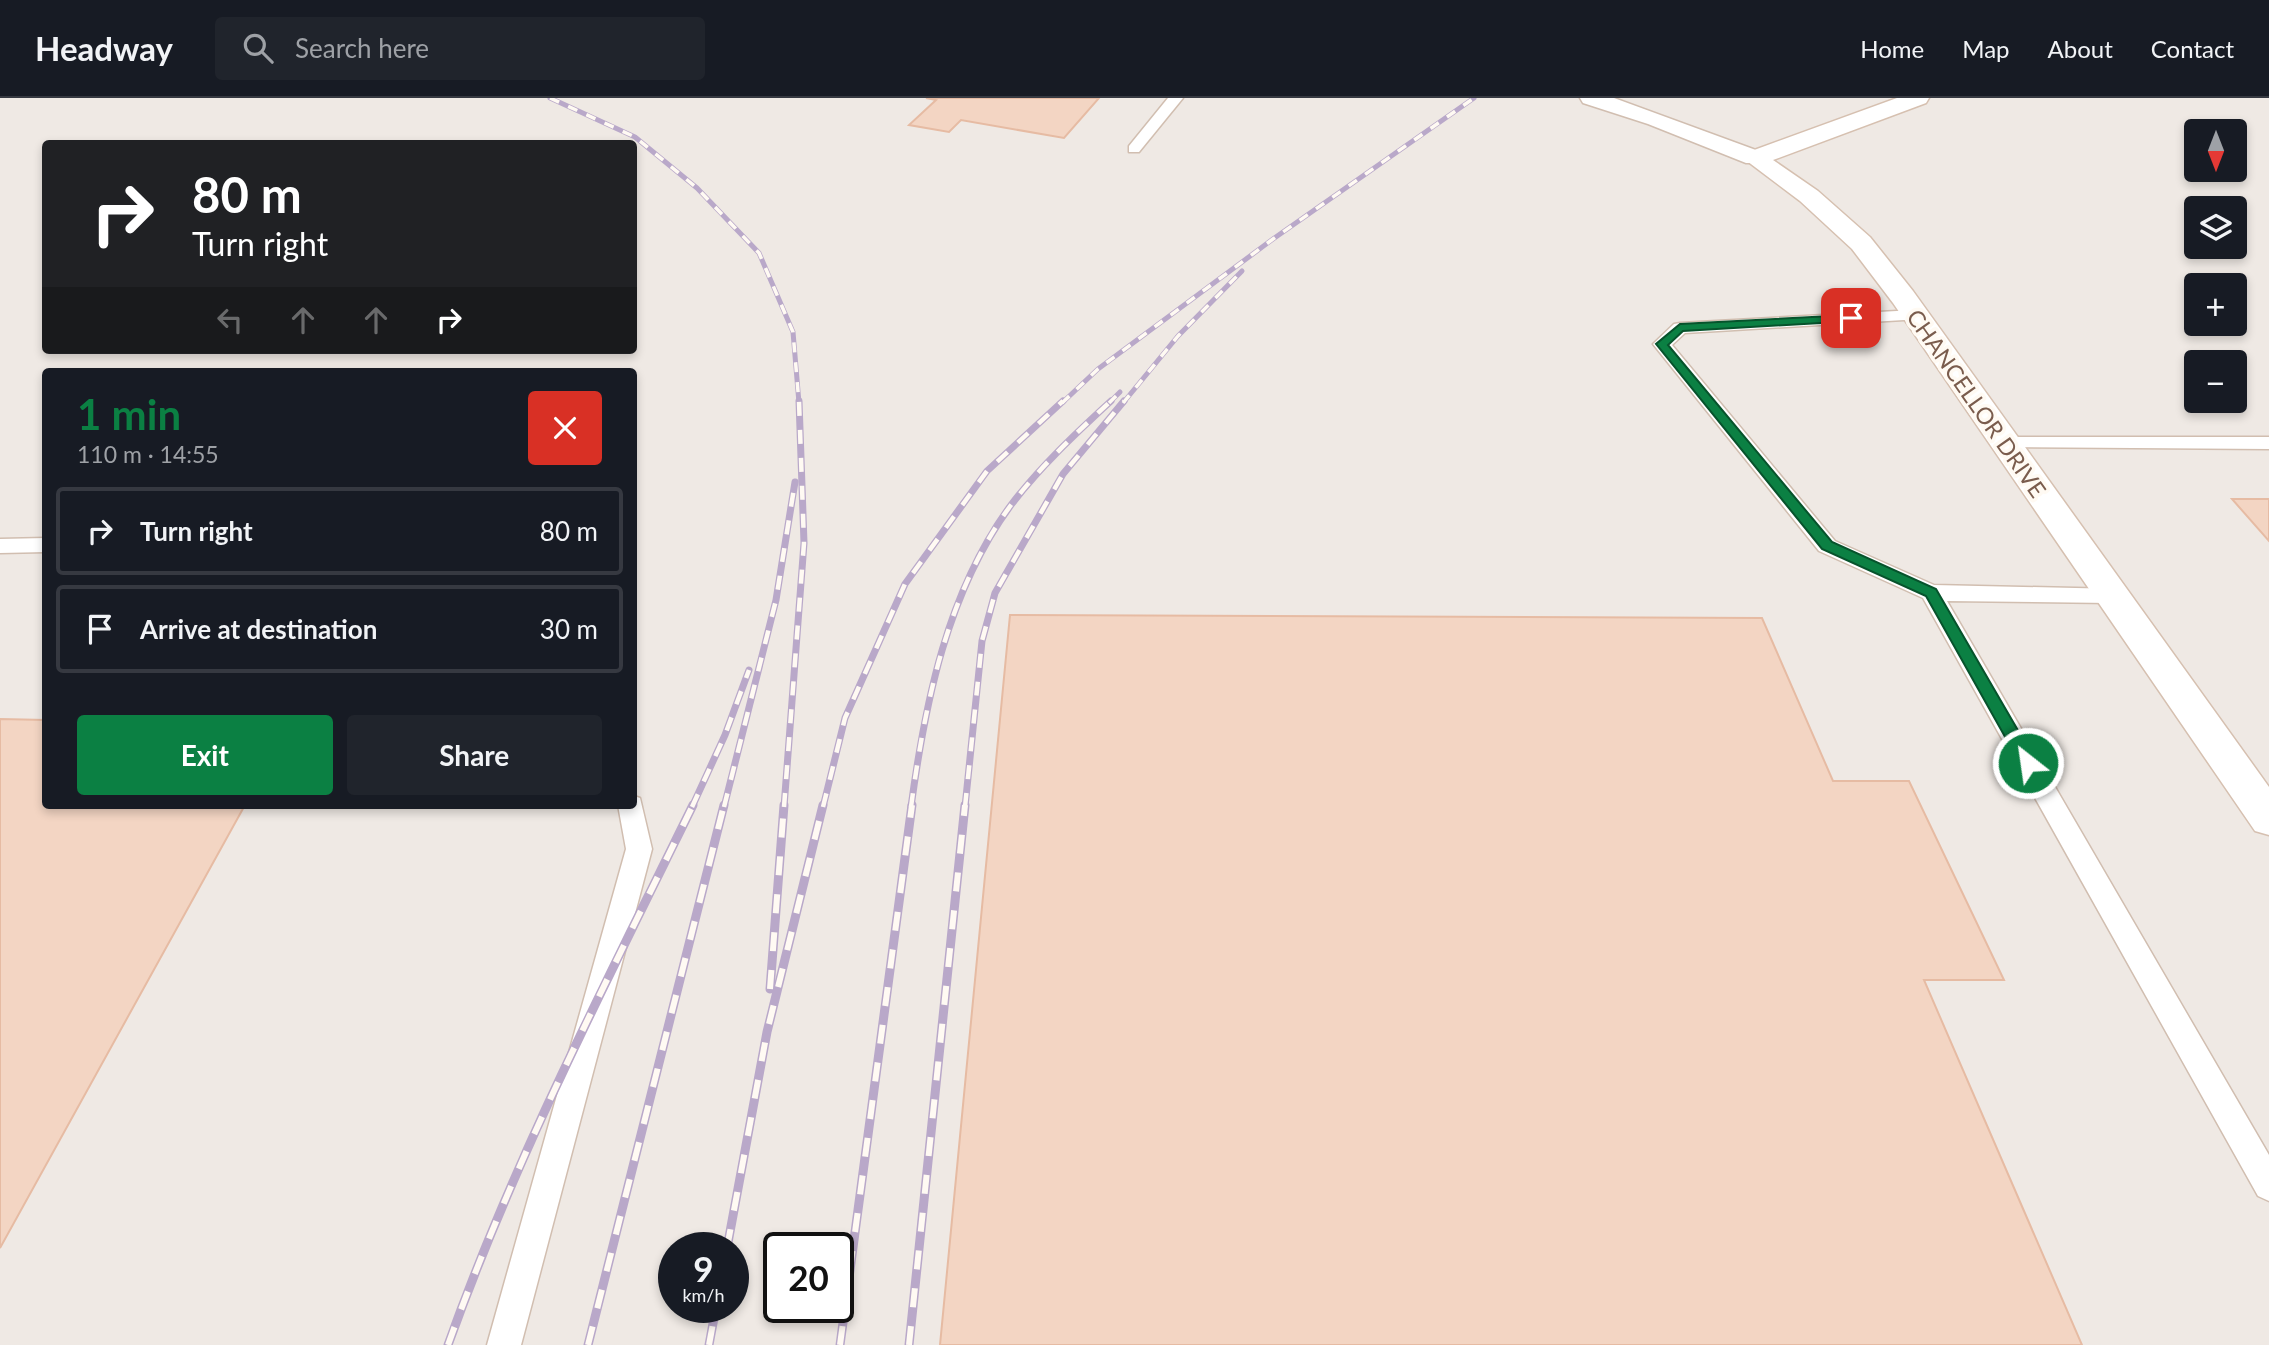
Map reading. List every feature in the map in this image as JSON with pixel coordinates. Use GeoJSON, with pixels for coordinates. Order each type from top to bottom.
{"type":"FeatureCollection","features":[{"type":"Feature","properties":{"kind":"street","name":"CHANCELLOR DRIVE"},"geometry":{"type":"LineString","coordinates":[[1591,98],[1656,119],[1755,158],[1809,196],[1861,243],[1915,315],[2269,819]]}},
{"type":"Feature","properties":{"kind":"street"},"geometry":{"type":"LineString","coordinates":[[1755,158],[1918,98]]}},
{"type":"Feature","properties":{"kind":"lane"},"geometry":{"type":"LineString","coordinates":[[1134,149],[1176,98]]}},
{"type":"Feature","properties":{"kind":"lane"},"geometry":{"type":"LineString","coordinates":[[1915,315],[1680,328],[1662,344],[1827,546],[1931,593],[2111,595]]}},
{"type":"Feature","properties":{"kind":"lane"},"geometry":{"type":"LineString","coordinates":[[2004,443],[2269,443]]}},
{"type":"Feature","properties":{"kind":"lane"},"geometry":{"type":"LineString","coordinates":[[0,546],[42,545]]}},
{"type":"Feature","properties":{"kind":"lane"},"geometry":{"type":"LineString","coordinates":[[1931,593],[2267,1178]]}},
{"type":"Feature","properties":{"kind":"lane"},"geometry":{"type":"LineString","coordinates":[[505,1345],[639,849],[632,809]]}},
{"type":"Feature","properties":{"kind":"shaded area"},"geometry":{"type":"Polygon","coordinates":[[[0,98],[2269,98],[2269,1345],[0,1345],[0,98]]]}},
{"type":"Feature","properties":{"kind":"building"},"geometry":{"type":"Polygon","coordinates":[[[926,98],[1099,98],[1064,138],[961,120],[949,132],[909,125],[936,100],[926,98]]]}},
{"type":"Feature","properties":{"kind":"building"},"geometry":{"type":"Polygon","coordinates":[[[2232,499],[2269,499],[2269,541],[2232,499]]]}},
{"type":"Feature","properties":{"kind":"building"},"geometry":{"type":"Polygon","coordinates":[[[1010,615],[1762,618],[1833,781],[1909,781],[2004,980],[1924,980],[2082,1345],[940,1345],[1010,615]]]}},
{"type":"Feature","properties":{"kind":"building"},"geometry":{"type":"Polygon","coordinates":[[[0,719],[42,720],[42,809],[243,809],[0,1248],[0,719]]]}},
{"type":"Feature","properties":{"kind":"railway"},"geometry":{"type":"LineString","coordinates":[[550,98],[635,137],[697,188],[759,253],[793,332],[799,403]]}},
{"type":"Feature","properties":{"kind":"railway"},"geometry":{"type":"LineString","coordinates":[[1062,403],[1098,369],[1273,239],[1474,98]]}},
{"type":"Feature","properties":{"kind":"railway"},"geometry":{"type":"LineString","coordinates":[[1123,403],[1178,336],[1242,271]]}},
{"type":"Feature","properties":{"kind":"railway"},"geometry":{"type":"LineString","coordinates":[[1111,401],[1120,392]]}},
{"type":"Feature","properties":{"kind":"railway"},"geometry":{"type":"LineString","coordinates":[[784,807],[804,543],[799,401]]}},
{"type":"Feature","properties":{"kind":"railway"},"geometry":{"type":"LineString","coordinates":[[823,807],[845,718],[905,584],[987,471],[1063,401]]}},
{"type":"Feature","properties":{"kind":"railway"},"geometry":{"type":"LineString","coordinates":[[911,807],[932,689],[942,650],[970,574],[989,539],[1022,491],[1058,451],[1111,401]]}},
{"type":"Feature","properties":{"kind":"railway"},"geometry":{"type":"LineString","coordinates":[[965,807],[982,641],[995,593],[1063,474],[1124,401]]}},
{"type":"Feature","properties":{"kind":"railway"},"geometry":{"type":"LineString","coordinates":[[724,807],[776,600],[795,482]]}},
{"type":"Feature","properties":{"kind":"railway"},"geometry":{"type":"LineString","coordinates":[[692,807],[725,735],[749,670]]}},
{"type":"Feature","properties":{"kind":"railway"},"geometry":{"type":"LineString","coordinates":[[448,1345],[474,1275],[532,1139],[693,805]]}},
{"type":"Feature","properties":{"kind":"railway"},"geometry":{"type":"LineString","coordinates":[[588,1345],[724,805]]}},
{"type":"Feature","properties":{"kind":"railway"},"geometry":{"type":"LineString","coordinates":[[770,989],[784,805]]}},
{"type":"Feature","properties":{"kind":"railway"},"geometry":{"type":"LineString","coordinates":[[730,1232],[767,1032],[823,805]]}},
{"type":"Feature","properties":{"kind":"railway"},"geometry":{"type":"LineString","coordinates":[[840,1345],[912,805]]}},
{"type":"Feature","properties":{"kind":"railway"},"geometry":{"type":"LineString","coordinates":[[909,1345],[965,805]]}},
{"type":"Feature","properties":{"kind":"railway"},"geometry":{"type":"LineString","coordinates":[[709,1345],[713,1323]]}},
{"type":"Feature","properties":{"kind":"route"},"geometry":{"type":"LineString","coordinates":[[1851,318],[1680,328],[1662,344],[1827,546],[1931,593],[2028,763]]}}]}
